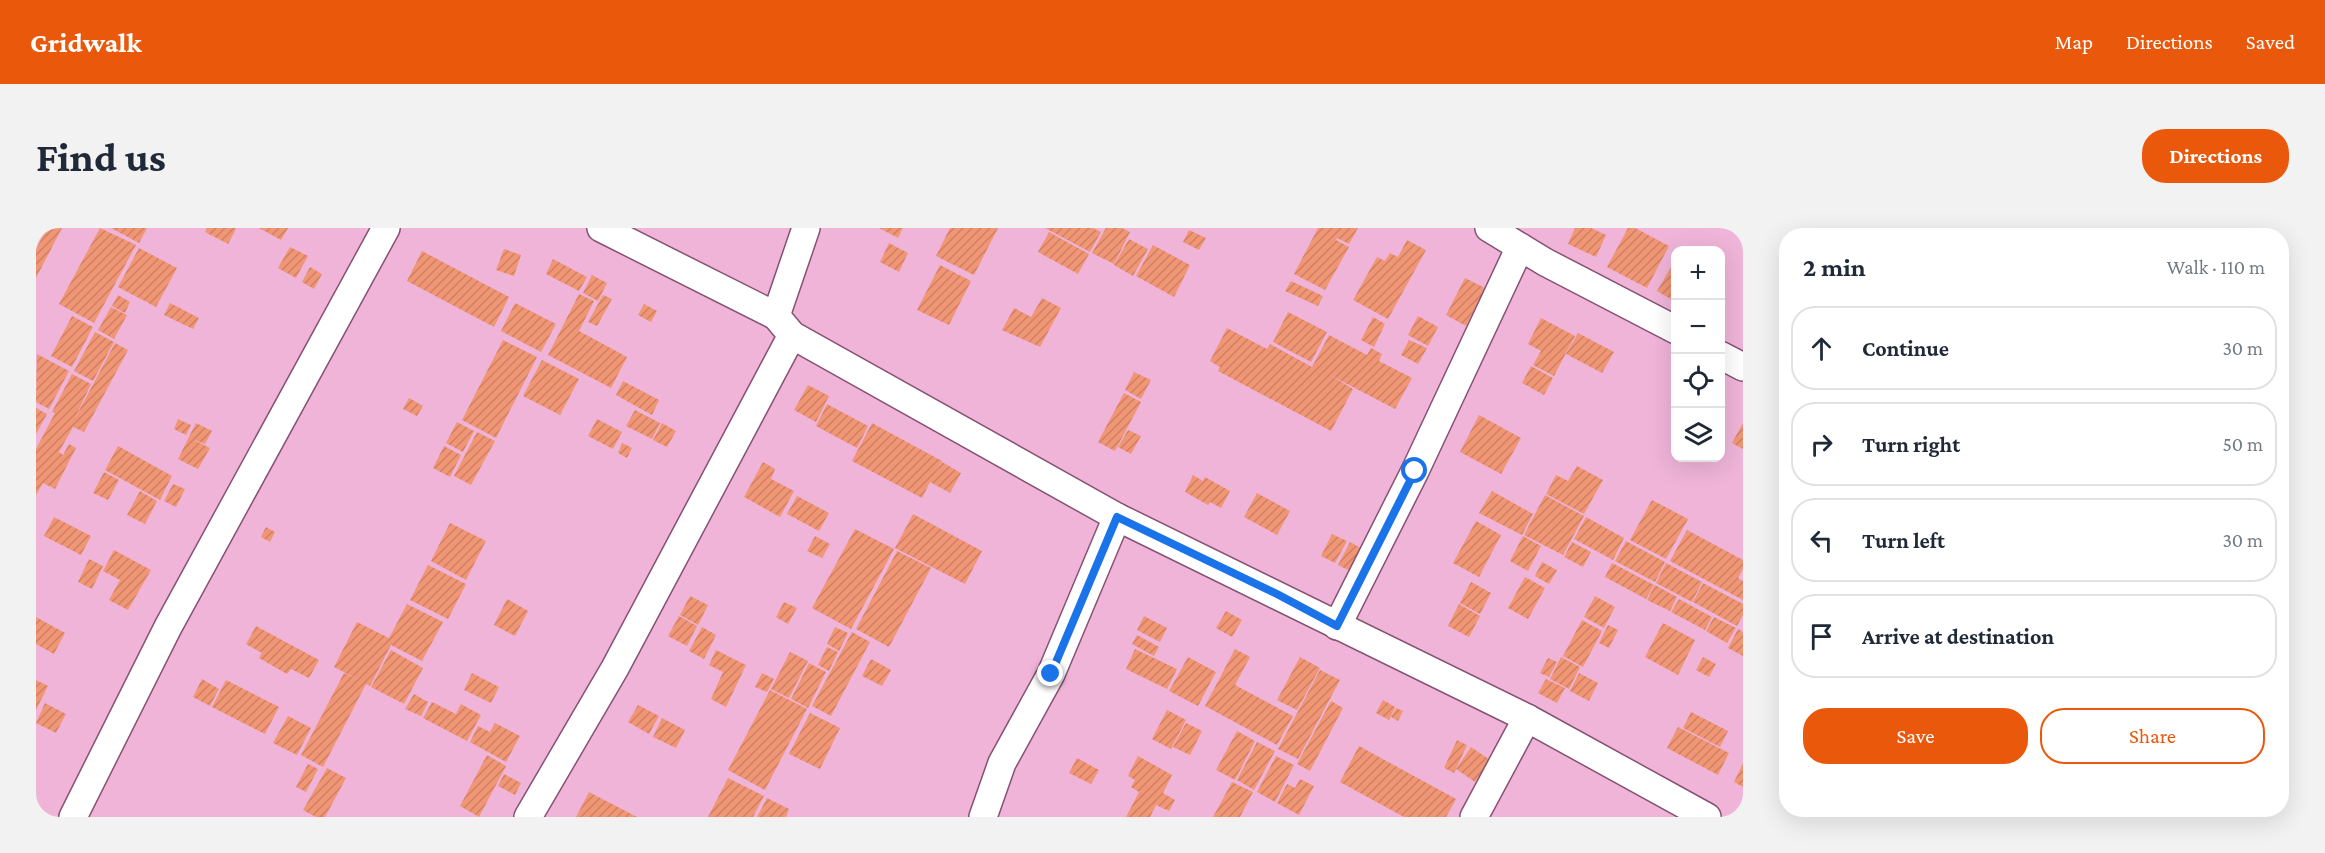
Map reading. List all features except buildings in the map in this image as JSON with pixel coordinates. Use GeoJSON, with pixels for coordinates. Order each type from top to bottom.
{"type":"FeatureCollection","features":[{"type":"Feature","properties":{"kind":"street"},"geometry":{"type":"LineString","coordinates":[[74,817],[168,627],[386,228]]}},
{"type":"Feature","properties":{"kind":"street"},"geometry":{"type":"LineString","coordinates":[[601,228],[784,325],[1117,517],[1527,718],[1707,817]]}},
{"type":"Feature","properties":{"kind":"street"},"geometry":{"type":"LineString","coordinates":[[528,817],[615,668],[784,325],[806,228]]}},
{"type":"Feature","properties":{"kind":"street"},"geometry":{"type":"LineString","coordinates":[[1489,228],[1545,262],[1671,327]]}},
{"type":"Feature","properties":{"kind":"street"},"geometry":{"type":"LineString","coordinates":[[1337,626],[1415,471],[1520,247]]}},
{"type":"Feature","properties":{"kind":"street"},"geometry":{"type":"LineString","coordinates":[[1725,358],[1743,367]]}},
{"type":"Feature","properties":{"kind":"street"},"geometry":{"type":"LineString","coordinates":[[982,817],[1002,763],[1051,674],[1117,517]]}},
{"type":"Feature","properties":{"kind":"street"},"geometry":{"type":"LineString","coordinates":[[1474,817],[1527,718]]}},
{"type":"Feature","properties":{"kind":"route"},"geometry":{"type":"LineString","coordinates":[[1051,674],[1117,517],[1277,594],[1337,626],[1415,471]]}}]}
